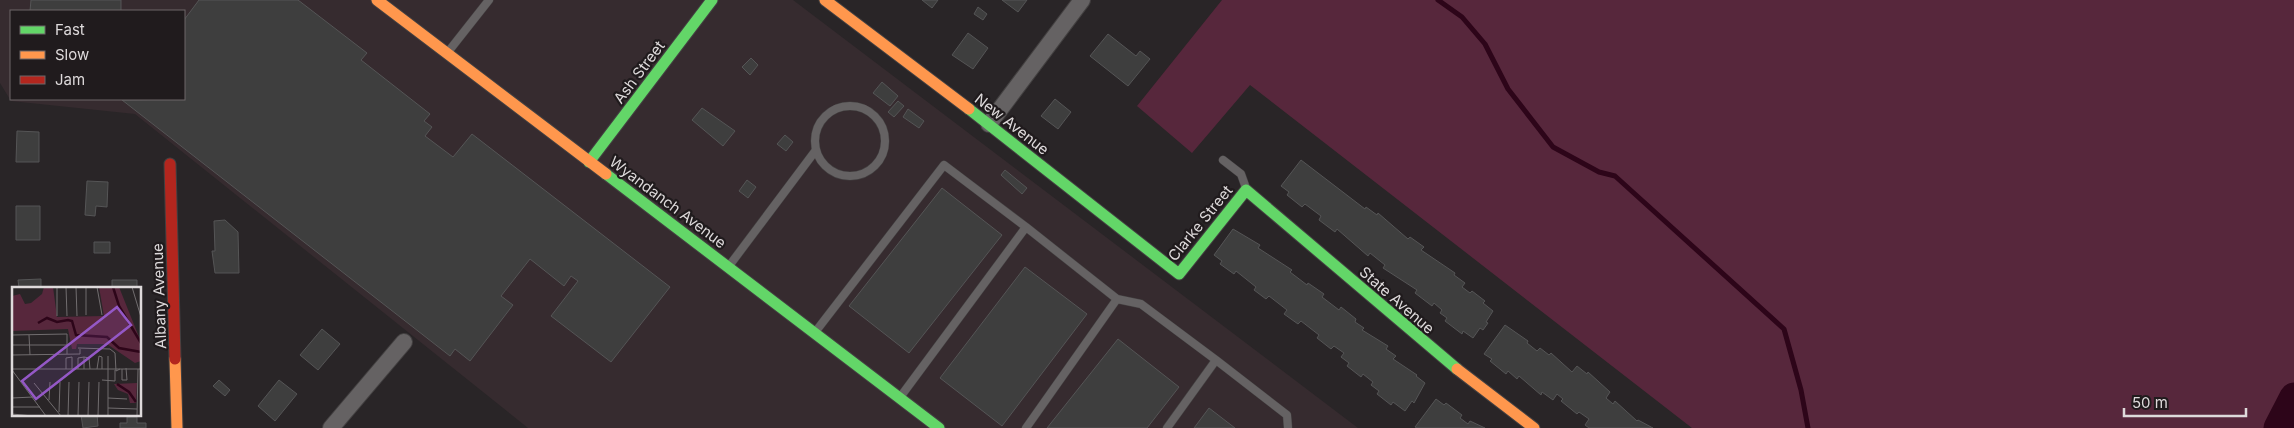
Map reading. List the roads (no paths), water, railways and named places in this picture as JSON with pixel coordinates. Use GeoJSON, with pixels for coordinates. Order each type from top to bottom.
{"type":"FeatureCollection","features":[{"type":"Feature","properties":{"kind":"street","name":"Wyandanch Avenue"},"geometry":{"type":"LineString","coordinates":[[378,0],[939,428]]}},
{"type":"Feature","properties":{"kind":"street","name":"Ash Street"},"geometry":{"type":"LineString","coordinates":[[589,162],[712,0]]}},
{"type":"Feature","properties":{"kind":"street","name":"New Avenue"},"geometry":{"type":"LineString","coordinates":[[825,0],[989,124],[1179,274]]}},
{"type":"Feature","properties":{"kind":"street"},"geometry":{"type":"LineString","coordinates":[[989,124],[1082,0]]}},
{"type":"Feature","properties":{"kind":"street","name":"Albany Avenue"},"geometry":{"type":"LineString","coordinates":[[170,164],[177,428]]}},
{"type":"Feature","properties":{"kind":"street","name":"Clarke Street"},"geometry":{"type":"LineString","coordinates":[[1179,274],[1246,190]]}},
{"type":"Feature","properties":{"kind":"street","name":"State Avenue"},"geometry":{"type":"LineString","coordinates":[[1246,190],[1445,360],[1534,428]]}},
{"type":"Feature","properties":{"kind":"street"},"geometry":{"type":"LineString","coordinates":[[331,428],[404,342]]}},
{"type":"Feature","properties":{"kind":"lane"},"geometry":{"type":"LineString","coordinates":[[447,53],[488,0]]}},
{"type":"Feature","properties":{"kind":"lane"},"geometry":{"type":"LineString","coordinates":[[729,266],[816,150],[817,128],[822,119],[840,107],[852,106],[863,108],[874,115],[881,125],[884,136],[884,148],[879,160],[871,169],[860,174],[848,176],[837,174],[824,164],[816,150]]}},
{"type":"Feature","properties":{"kind":"lane"},"geometry":{"type":"LineString","coordinates":[[1223,160],[1241,174],[1246,190]]}},
{"type":"Feature","properties":{"kind":"lane"},"geometry":{"type":"LineString","coordinates":[[815,332],[944,165],[1118,299],[1141,304],[1216,360],[1287,415],[1288,428]]}},
{"type":"Feature","properties":{"kind":"lane"},"geometry":{"type":"LineString","coordinates":[[899,397],[1026,227]]}},
{"type":"Feature","properties":{"kind":"lane"},"geometry":{"type":"LineString","coordinates":[[1026,428],[1118,299]]}},
{"type":"Feature","properties":{"kind":"lane"},"geometry":{"type":"LineString","coordinates":[[1166,428],[1216,360]]}},
{"type":"Feature","properties":{"kind":"waterway"},"geometry":{"type":"LineString","coordinates":[[1438,0],[1462,17],[1485,44],[1508,89],[1553,147],[1599,172],[1615,176],[1784,329],[1801,390],[1808,428]]}},
{"type":"Feature","properties":{"kind":"waterway"},"geometry":{"type":"LineString","coordinates":[[2278,428],[2294,397]]}}]}
